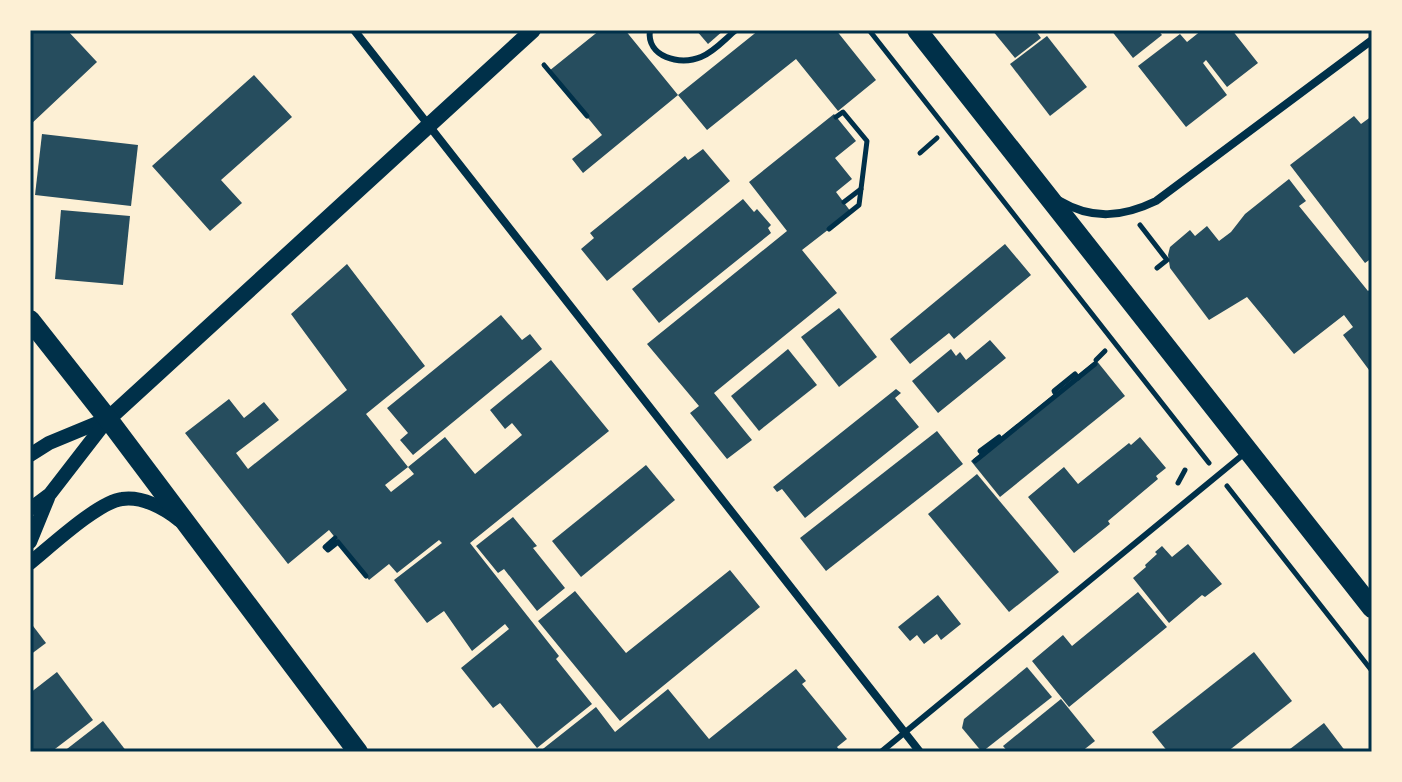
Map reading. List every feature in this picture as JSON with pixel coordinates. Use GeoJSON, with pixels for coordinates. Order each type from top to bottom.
{"type":"FeatureCollection","features":[{"type":"Feature","properties":{"kind":"main road"},"geometry":{"type":"LineString","coordinates":[[108,419],[533,30]]}},
{"type":"Feature","properties":{"kind":"main road"},"geometry":{"type":"LineString","coordinates":[[917,30],[1372,608]]}},
{"type":"Feature","properties":{"kind":"main road"},"geometry":{"type":"LineString","coordinates":[[30,320],[358,752]]}},
{"type":"Feature","properties":{"kind":"street"},"geometry":{"type":"LineString","coordinates":[[354,30],[920,752]]}},
{"type":"Feature","properties":{"kind":"street"},"geometry":{"type":"LineString","coordinates":[[1044,191],[1072,208],[1098,216],[1111,216],[1144,207],[1372,40]]}},
{"type":"Feature","properties":{"kind":"street"},"geometry":{"type":"LineString","coordinates":[[30,455],[49,443],[108,419]]}},
{"type":"Feature","properties":{"kind":"street"},"geometry":{"type":"LineString","coordinates":[[30,542],[50,494],[108,419]]}},
{"type":"Feature","properties":{"kind":"street"},"geometry":{"type":"LineString","coordinates":[[30,509],[50,494]]}},
{"type":"Feature","properties":{"kind":"street"},"geometry":{"type":"LineString","coordinates":[[30,563],[103,507],[120,499],[138,499],[161,508],[182,522],[194,535]]}},
{"type":"Feature","properties":{"kind":"lane"},"geometry":{"type":"LineString","coordinates":[[650,30],[650,42],[657,52],[668,58],[683,60],[703,57],[736,30]]}},
{"type":"Feature","properties":{"kind":"lane"},"geometry":{"type":"LineString","coordinates":[[881,752],[1248,451]]}},
{"type":"Feature","properties":{"kind":"path"},"geometry":{"type":"LineString","coordinates":[[869,30],[1193,443]]}},
{"type":"Feature","properties":{"kind":"path"},"geometry":{"type":"LineString","coordinates":[[544,65],[587,116]]}},
{"type":"Feature","properties":{"kind":"path"},"geometry":{"type":"LineString","coordinates":[[829,229],[859,205],[867,141],[843,112],[836,117]]}},
{"type":"Feature","properties":{"kind":"path"},"geometry":{"type":"LineString","coordinates":[[920,153],[937,138]]}},
{"type":"Feature","properties":{"kind":"path"},"geometry":{"type":"LineString","coordinates":[[844,202],[861,189]]}},
{"type":"Feature","properties":{"kind":"path"},"geometry":{"type":"LineString","coordinates":[[1137,221],[1167,260],[1157,268]]}},
{"type":"Feature","properties":{"kind":"path"},"geometry":{"type":"LineString","coordinates":[[975,461],[1078,378],[1105,351]]}},
{"type":"Feature","properties":{"kind":"path"},"geometry":{"type":"LineString","coordinates":[[1055,393],[1075,374],[1078,378]]}},
{"type":"Feature","properties":{"kind":"path"},"geometry":{"type":"LineString","coordinates":[[983,454],[980,451],[1003,435]]}},
{"type":"Feature","properties":{"kind":"path"},"geometry":{"type":"LineString","coordinates":[[1252,519],[1372,671]]}},
{"type":"Feature","properties":{"kind":"path"},"geometry":{"type":"LineString","coordinates":[[335,538],[325,547],[328,550],[338,542],[366,576]]}},
{"type":"Feature","properties":{"kind":"building"},"geometry":{"type":"Polygon","coordinates":[[[30,30],[67,30],[97,62],[30,125],[32,61],[30,30]]]}},
{"type":"Feature","properties":{"kind":"building"},"geometry":{"type":"Polygon","coordinates":[[[600,30],[625,30],[678,95],[583,173],[572,159],[602,135],[549,71],[600,30]]]}},
{"type":"Feature","properties":{"kind":"building"},"geometry":{"type":"Polygon","coordinates":[[[696,30],[724,30],[708,44],[696,30]]]}},
{"type":"Feature","properties":{"kind":"building"},"geometry":{"type":"Polygon","coordinates":[[[759,30],[836,30],[876,80],[838,111],[796,59],[707,130],[678,95],[759,30]]]}},
{"type":"Feature","properties":{"kind":"building"},"geometry":{"type":"Polygon","coordinates":[[[992,30],[1035,30],[1041,38],[1015,58],[992,30]]]}},
{"type":"Feature","properties":{"kind":"building"},"geometry":{"type":"Polygon","coordinates":[[[1111,30],[1158,30],[1162,35],[1133,58],[1111,30]]]}},
{"type":"Feature","properties":{"kind":"building"},"geometry":{"type":"Polygon","coordinates":[[[1202,30],[1232,30],[1258,63],[1227,87],[1206,60],[1203,63],[1227,95],[1186,127],[1138,66],[1180,34],[1187,42],[1202,30]]]}},
{"type":"Feature","properties":{"kind":"building"},"geometry":{"type":"Polygon","coordinates":[[[1047,36],[1087,87],[1050,116],[1010,64],[1047,36]]]}},
{"type":"Feature","properties":{"kind":"building"},"geometry":{"type":"Polygon","coordinates":[[[254,75],[292,117],[221,180],[242,203],[210,231],[152,166],[254,75]]]}},
{"type":"Feature","properties":{"kind":"building"},"geometry":{"type":"Polygon","coordinates":[[[834,114],[856,141],[835,158],[852,179],[836,192],[851,212],[802,250],[837,293],[714,393],[752,440],[727,459],[690,413],[699,406],[647,344],[787,231],[749,182],[834,114]]]}},
{"type":"Feature","properties":{"kind":"building"},"geometry":{"type":"Polygon","coordinates":[[[1354,116],[1361,124],[1372,116],[1372,258],[1365,263],[1290,165],[1354,116]]]}},
{"type":"Feature","properties":{"kind":"building"},"geometry":{"type":"Polygon","coordinates":[[[42,134],[138,145],[131,206],[35,195],[42,134]]]}},
{"type":"Feature","properties":{"kind":"building"},"geometry":{"type":"Polygon","coordinates":[[[703,149],[730,181],[607,281],[581,249],[594,238],[590,233],[685,156],[688,160],[703,149]]]}},
{"type":"Feature","properties":{"kind":"building"},"geometry":{"type":"Polygon","coordinates":[[[1289,179],[1306,201],[1299,206],[1368,291],[1372,288],[1372,374],[1343,335],[1353,327],[1344,315],[1294,354],[1247,297],[1209,320],[1170,268],[1170,247],[1190,230],[1195,236],[1207,226],[1219,241],[1231,232],[1245,214],[1289,179]]]}},
{"type":"Feature","properties":{"kind":"building"},"geometry":{"type":"Polygon","coordinates":[[[743,199],[771,225],[768,228],[771,233],[659,323],[632,289],[743,199]]]}},
{"type":"Feature","properties":{"kind":"building"},"geometry":{"type":"Polygon","coordinates":[[[61,210],[130,216],[123,285],[55,279],[61,210]]]}},
{"type":"Feature","properties":{"kind":"building"},"geometry":{"type":"Polygon","coordinates":[[[1005,244],[1031,275],[954,339],[949,333],[910,364],[890,339],[1005,244]]]}},
{"type":"Feature","properties":{"kind":"building"},"geometry":{"type":"Polygon","coordinates":[[[347,264],[425,366],[366,414],[408,467],[445,437],[475,474],[522,435],[512,423],[505,429],[490,410],[551,360],[609,431],[470,543],[559,656],[556,659],[592,704],[537,748],[500,703],[493,708],[461,668],[509,629],[505,624],[472,651],[444,611],[427,623],[394,580],[442,543],[439,540],[397,573],[389,564],[369,580],[329,530],[288,564],[185,433],[229,399],[244,418],[264,402],[279,420],[236,453],[248,469],[347,390],[291,314],[347,264]],[[408,467],[385,485],[391,492],[414,474],[408,467]]]}},
{"type":"Feature","properties":{"kind":"building"},"geometry":{"type":"Polygon","coordinates":[[[839,308],[877,357],[839,387],[801,337],[839,308]]]}},
{"type":"Feature","properties":{"kind":"building"},"geometry":{"type":"Polygon","coordinates":[[[501,315],[522,340],[530,334],[542,349],[413,455],[400,440],[408,433],[387,408],[501,315]]]}},
{"type":"Feature","properties":{"kind":"building"},"geometry":{"type":"Polygon","coordinates":[[[990,340],[1006,358],[938,413],[912,381],[951,349],[956,356],[960,352],[966,360],[990,340]]]}},
{"type":"Feature","properties":{"kind":"building"},"geometry":{"type":"Polygon","coordinates":[[[788,349],[817,385],[759,431],[731,396],[788,349]]]}},
{"type":"Feature","properties":{"kind":"building"},"geometry":{"type":"Polygon","coordinates":[[[1096,360],[1125,396],[1000,497],[971,461],[1096,360]]]}},
{"type":"Feature","properties":{"kind":"building"},"geometry":{"type":"Polygon","coordinates":[[[896,389],[901,393],[895,398],[919,427],[805,518],[782,489],[777,492],[773,487],[896,389]]]}},
{"type":"Feature","properties":{"kind":"building"},"geometry":{"type":"Polygon","coordinates":[[[937,431],[963,464],[826,571],[800,538],[937,431]]]}},
{"type":"Feature","properties":{"kind":"building"},"geometry":{"type":"Polygon","coordinates":[[[1140,437],[1166,468],[1156,476],[1158,479],[1108,521],[1110,524],[1074,553],[1028,497],[1064,467],[1078,484],[1140,437]]]}},
{"type":"Feature","properties":{"kind":"building"},"geometry":{"type":"Polygon","coordinates":[[[646,465],[675,500],[581,577],[552,541],[646,465]]]}},
{"type":"Feature","properties":{"kind":"building"},"geometry":{"type":"Polygon","coordinates":[[[977,474],[1059,572],[1009,612],[928,514],[977,474]]]}},
{"type":"Feature","properties":{"kind":"building"},"geometry":{"type":"Polygon","coordinates":[[[513,517],[565,588],[537,611],[504,569],[498,573],[476,546],[513,517]]]}},
{"type":"Feature","properties":{"kind":"building"},"geometry":{"type":"Polygon","coordinates":[[[1188,544],[1222,584],[1205,597],[1202,595],[1169,623],[1133,578],[1162,546],[1172,557],[1188,544]]]}},
{"type":"Feature","properties":{"kind":"building"},"geometry":{"type":"Polygon","coordinates":[[[730,570],[760,607],[620,721],[538,621],[575,591],[626,653],[730,570]]]}},
{"type":"Feature","properties":{"kind":"building"},"geometry":{"type":"Polygon","coordinates":[[[1138,592],[1167,627],[1069,707],[1032,661],[1063,635],[1072,646],[1138,592]]]}},
{"type":"Feature","properties":{"kind":"building"},"geometry":{"type":"Polygon","coordinates":[[[938,595],[961,624],[941,640],[937,634],[924,644],[917,635],[910,641],[898,627],[938,595]]]}},
{"type":"Feature","properties":{"kind":"building"},"geometry":{"type":"Polygon","coordinates":[[[30,622],[46,643],[30,655],[30,622]]]}},
{"type":"Feature","properties":{"kind":"building"},"geometry":{"type":"Polygon","coordinates":[[[1254,652],[1292,701],[1227,752],[1168,752],[1152,732],[1254,652]]]}},
{"type":"Feature","properties":{"kind":"building"},"geometry":{"type":"Polygon","coordinates":[[[1027,667],[1052,697],[982,752],[962,728],[964,719],[1027,667]]]}},
{"type":"Feature","properties":{"kind":"building"},"geometry":{"type":"Polygon","coordinates":[[[796,669],[806,681],[802,684],[847,739],[837,747],[840,751],[539,752],[596,707],[615,732],[668,689],[709,739],[796,669]]]}},
{"type":"Feature","properties":{"kind":"building"},"geometry":{"type":"Polygon","coordinates":[[[57,672],[93,720],[51,752],[30,752],[30,693],[57,672]]]}},
{"type":"Feature","properties":{"kind":"building"},"geometry":{"type":"Polygon","coordinates":[[[1061,699],[1095,741],[1081,752],[1008,752],[1003,746],[1061,699]]]}},
{"type":"Feature","properties":{"kind":"building"},"geometry":{"type":"Polygon","coordinates":[[[103,721],[127,752],[63,752],[103,721]]]}},
{"type":"Feature","properties":{"kind":"building"},"geometry":{"type":"Polygon","coordinates":[[[1324,723],[1346,752],[1293,752],[1290,749],[1324,723]]]}}]}
